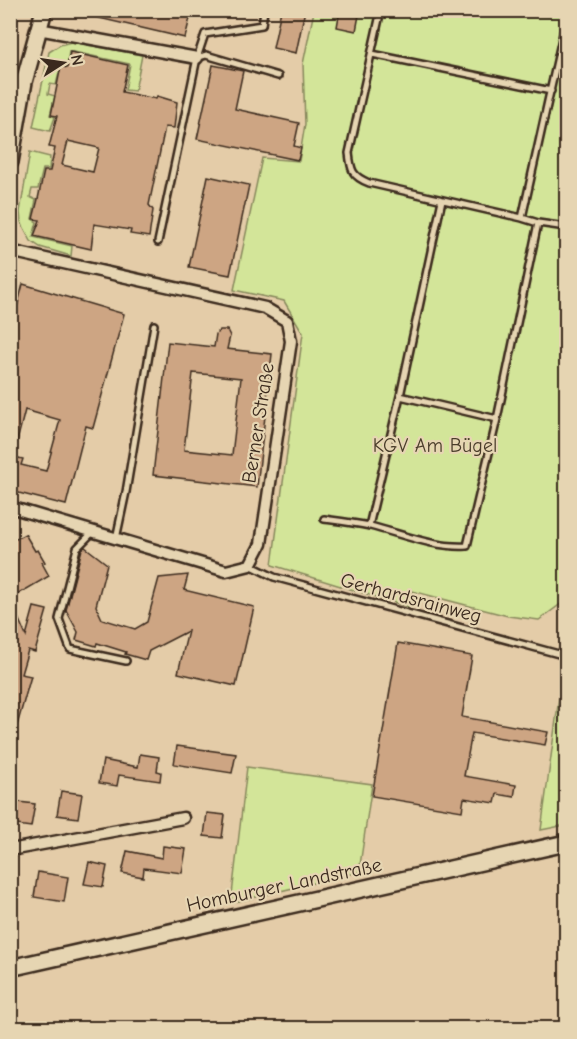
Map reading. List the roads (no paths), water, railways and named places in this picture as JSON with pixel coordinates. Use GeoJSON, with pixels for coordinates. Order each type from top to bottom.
{"type":"FeatureCollection","features":[{"type":"Feature","properties":{"kind":"street"},"geometry":{"type":"LineString","coordinates":[[10,162],[15,108],[45,10]]}},
{"type":"Feature","properties":{"kind":"street"},"geometry":{"type":"LineString","coordinates":[[38,29],[197,58]]}},
{"type":"Feature","properties":{"kind":"street","name":"Berner Straße"},"geometry":{"type":"LineString","coordinates":[[10,251],[265,308],[287,321],[291,341],[261,544],[250,565]]}},
{"type":"Feature","properties":{"kind":"street"},"geometry":{"type":"LineString","coordinates":[[10,507],[226,571],[250,565]]}},
{"type":"Feature","properties":{"kind":"street"},"geometry":{"type":"LineString","coordinates":[[10,850],[183,818]]}},
{"type":"Feature","properties":{"kind":"street","name":"Homburger Landstraße"},"geometry":{"type":"LineString","coordinates":[[10,968],[567,843]]}},
{"type":"Feature","properties":{"kind":"lane"},"geometry":{"type":"LineString","coordinates":[[158,242],[197,58],[205,34],[262,25],[264,10]]}},
{"type":"Feature","properties":{"kind":"lane"},"geometry":{"type":"LineString","coordinates":[[381,10],[349,153],[351,169],[358,178],[369,183],[538,223],[566,227]]}},
{"type":"Feature","properties":{"kind":"lane"},"geometry":{"type":"LineString","coordinates":[[522,218],[567,20]]}},
{"type":"Feature","properties":{"kind":"lane"},"geometry":{"type":"LineString","coordinates":[[372,54],[551,91]]}},
{"type":"Feature","properties":{"kind":"lane"},"geometry":{"type":"LineString","coordinates":[[197,58],[206,55],[278,76]]}},
{"type":"Feature","properties":{"kind":"lane"},"geometry":{"type":"LineString","coordinates":[[369,526],[400,396],[442,200]]}},
{"type":"Feature","properties":{"kind":"lane"},"geometry":{"type":"LineString","coordinates":[[324,519],[369,526],[424,541],[460,547],[467,546],[497,419],[538,223]]}},
{"type":"Feature","properties":{"kind":"lane"},"geometry":{"type":"LineString","coordinates":[[116,539],[154,325]]}},
{"type":"Feature","properties":{"kind":"lane"},"geometry":{"type":"LineString","coordinates":[[400,396],[497,419]]}},
{"type":"Feature","properties":{"kind":"lane"},"geometry":{"type":"LineString","coordinates":[[93,532],[77,548],[59,620],[70,649],[126,662]]}},
{"type":"Feature","properties":{"kind":"lane","name":"Gerhardsrainweg"},"geometry":{"type":"LineString","coordinates":[[250,565],[274,576],[409,610],[567,656]]}},
{"type":"Feature","properties":{"kind":"park label","name":"KGV Am Bügel"},"geometry":{"type":"Point","coordinates":[435,445]}}]}
